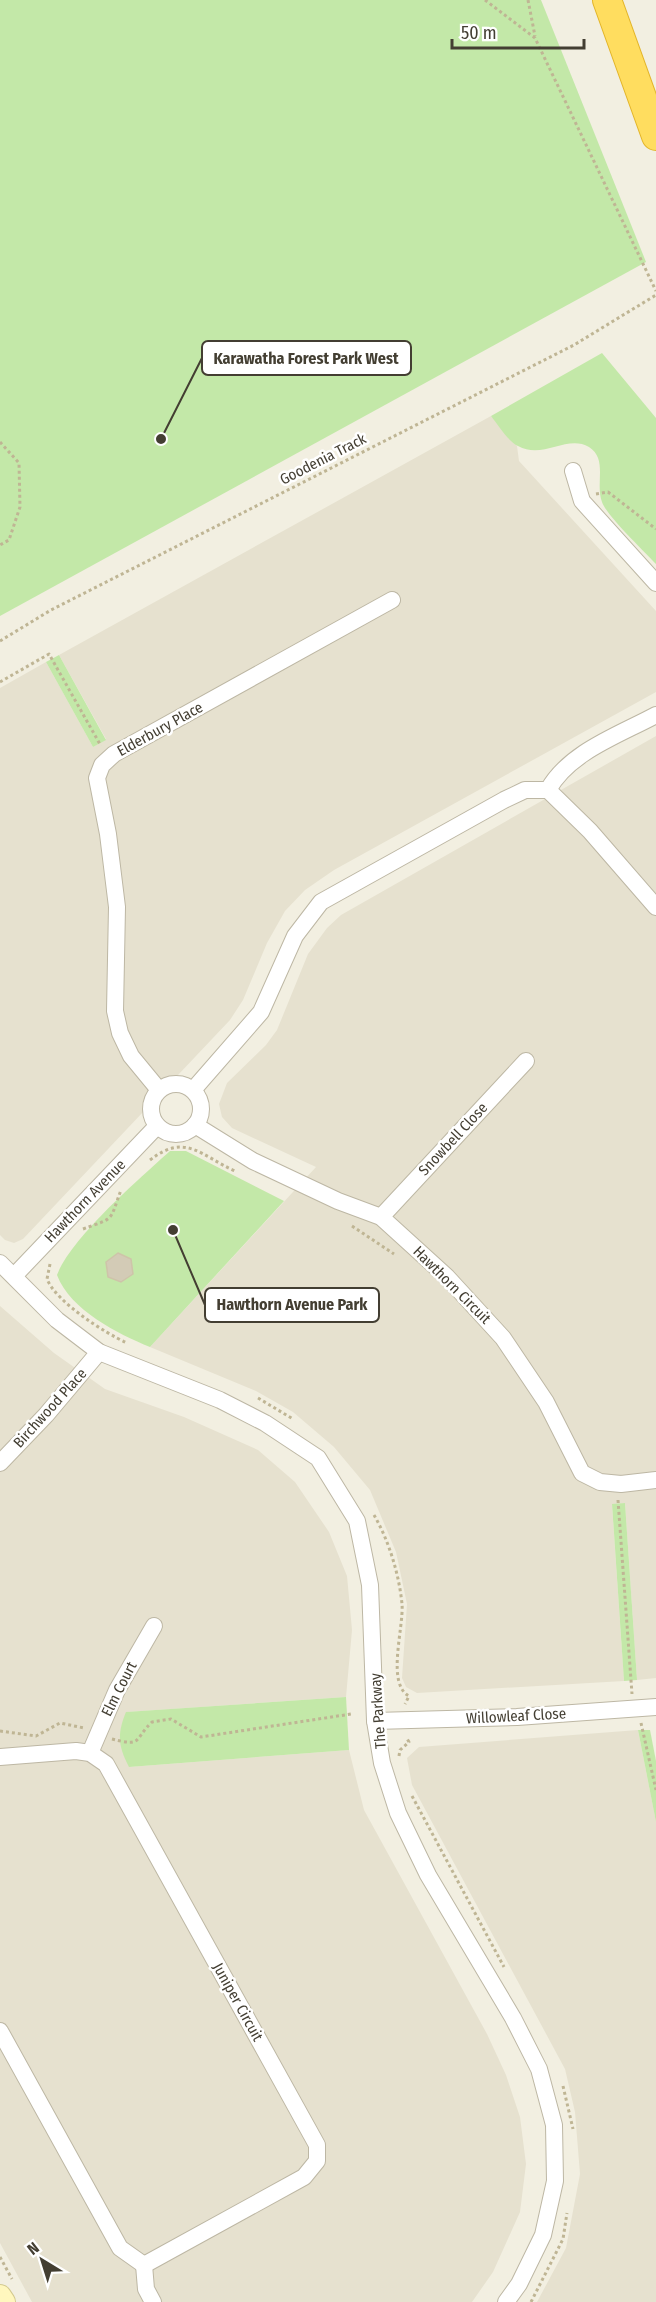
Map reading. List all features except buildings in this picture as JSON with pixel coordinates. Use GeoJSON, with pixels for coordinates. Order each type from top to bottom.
{"type":"FeatureCollection","features":[{"type":"Feature","properties":{"kind":"highway"},"geometry":{"type":"LineString","coordinates":[[607,0],[656,136]]}},
{"type":"Feature","properties":{"kind":"main road"},"geometry":{"type":"LineString","coordinates":[[0,2296],[4,2302]]}},
{"type":"Feature","properties":{"kind":"street"},"geometry":{"type":"LineString","coordinates":[[573,471],[582,501],[656,583]]}},
{"type":"Feature","properties":{"kind":"street","name":"Elderbury Place"},"geometry":{"type":"LineString","coordinates":[[159,1090],[131,1056],[120,1033],[115,1011],[117,907],[108,834],[97,778],[102,765],[108,758],[392,600]]}},
{"type":"Feature","properties":{"kind":"street"},"geometry":{"type":"LineString","coordinates":[[548,790],[555,778],[582,755],[656,715]]}},
{"type":"Feature","properties":{"kind":"street"},"geometry":{"type":"LineString","coordinates":[[193,1090],[261,1012],[295,936],[321,902],[525,790],[548,790],[590,831],[656,907]]}},
{"type":"Feature","properties":{"kind":"street","name":"Snowbell Close"},"geometry":{"type":"LineString","coordinates":[[381,1217],[526,1061]]}},
{"type":"Feature","properties":{"kind":"street"},"geometry":{"type":"LineString","coordinates":[[176,1084],[193,1090],[201,1107],[195,1125],[176,1134],[157,1126],[151,1107],[159,1090],[176,1084]]}},
{"type":"Feature","properties":{"kind":"street","name":"Hawthorn Circuit"},"geometry":{"type":"LineString","coordinates":[[195,1125],[253,1161],[338,1202],[381,1217],[447,1277],[502,1338],[546,1402],[582,1473],[600,1482],[610,1483],[656,1480]]}},
{"type":"Feature","properties":{"kind":"street","name":"Hawthorn Avenue"},"geometry":{"type":"LineString","coordinates":[[14,1275],[157,1126]]}},
{"type":"Feature","properties":{"kind":"street","name":"The Parkway"},"geometry":{"type":"LineString","coordinates":[[0,1263],[57,1320],[99,1352],[220,1400],[265,1423],[318,1458],[357,1521],[370,1585],[375,1721],[382,1763],[398,1813],[428,1875],[528,2049],[538,2069],[554,2125],[555,2181],[543,2235],[519,2284],[506,2302]]}},
{"type":"Feature","properties":{"kind":"street","name":"Birchwood Place"},"geometry":{"type":"LineString","coordinates":[[0,1463],[46,1415],[99,1352]]}},
{"type":"Feature","properties":{"kind":"street","name":"Elm Court"},"geometry":{"type":"LineString","coordinates":[[90,1754],[117,1690],[154,1626]]}},
{"type":"Feature","properties":{"kind":"street","name":"Willowleaf Close"},"geometry":{"type":"LineString","coordinates":[[375,1721],[517,1717],[656,1707]]}},
{"type":"Feature","properties":{"kind":"street"},"geometry":{"type":"LineString","coordinates":[[0,1757],[76,1751],[90,1754]]}},
{"type":"Feature","properties":{"kind":"street","name":"Juniper Circuit"},"geometry":{"type":"LineString","coordinates":[[90,1754],[106,1764],[317,2145],[317,2161],[304,2177],[144,2265]]}},
{"type":"Feature","properties":{"kind":"street"},"geometry":{"type":"LineString","coordinates":[[0,2031],[120,2248],[144,2265],[146,2289],[153,2302]]}},
{"type":"Feature","properties":{"kind":"path","name":"Goodenia Track"},"geometry":{"type":"LineString","coordinates":[[0,641],[51,610],[574,345],[656,293],[535,38],[485,0]]}},
{"type":"Feature","properties":{"kind":"path"},"geometry":{"type":"LineString","coordinates":[[528,0],[535,38]]}},
{"type":"Feature","properties":{"kind":"path"},"geometry":{"type":"LineString","coordinates":[[0,442],[19,463],[20,507],[9,540],[0,545]]}},
{"type":"Feature","properties":{"kind":"path"},"geometry":{"type":"LineString","coordinates":[[582,501],[608,492],[656,529]]}},
{"type":"Feature","properties":{"kind":"path"},"geometry":{"type":"LineString","coordinates":[[0,682],[49,654],[108,758]]}},
{"type":"Feature","properties":{"kind":"path"},"geometry":{"type":"LineString","coordinates":[[148,1161],[164,1149],[177,1145],[192,1148],[244,1175]]}},
{"type":"Feature","properties":{"kind":"path"},"geometry":{"type":"LineString","coordinates":[[79,1233],[110,1220],[121,1190],[127,1183]]}},
{"type":"Feature","properties":{"kind":"path"},"geometry":{"type":"LineString","coordinates":[[345,1222],[400,1258]]}},
{"type":"Feature","properties":{"kind":"path"},"geometry":{"type":"LineString","coordinates":[[57,1257],[48,1270],[47,1279],[54,1291],[101,1330],[129,1344]]}},
{"type":"Feature","properties":{"kind":"path"},"geometry":{"type":"LineString","coordinates":[[256,1398],[300,1425]]}},
{"type":"Feature","properties":{"kind":"path"},"geometry":{"type":"LineString","coordinates":[[608,1498],[618,1499],[631,1683],[656,1790]]}},
{"type":"Feature","properties":{"kind":"path"},"geometry":{"type":"LineString","coordinates":[[370,1509],[380,1525],[396,1570],[402,1605],[397,1680],[402,1693],[409,1696],[405,1701],[405,1735],[409,1742],[400,1750],[398,1760]]}},
{"type":"Feature","properties":{"kind":"path"},"geometry":{"type":"LineString","coordinates":[[0,1731],[36,1736],[60,1723],[83,1727],[97,1735],[132,1744],[139,1741],[152,1722],[171,1719],[201,1737],[351,1714]]}},
{"type":"Feature","properties":{"kind":"path"},"geometry":{"type":"LineString","coordinates":[[410,1790],[509,1975]]}},
{"type":"Feature","properties":{"kind":"path"},"geometry":{"type":"LineString","coordinates":[[563,2086],[573,2120],[573,2132]]}},
{"type":"Feature","properties":{"kind":"path"},"geometry":{"type":"LineString","coordinates":[[531,2302],[563,2239],[568,2208]]}},
{"type":"Feature","properties":{"kind":"shaded area"},"geometry":{"type":"Polygon","coordinates":[[[491,416],[517,446],[519,461],[656,611],[656,692],[334,870],[305,890],[285,911],[267,943],[243,1000],[230,1020],[23,1239],[14,1243],[5,1240],[0,1235],[0,688],[46,662],[93,747],[106,739],[59,655],[491,416]]]}},
{"type":"Feature","properties":{"kind":"shaded area"},"geometry":{"type":"Polygon","coordinates":[[[656,736],[656,1678],[637,1680],[625,1503],[612,1505],[624,1681],[417,1693],[406,1687],[402,1678],[407,1604],[396,1552],[370,1490],[334,1447],[293,1412],[256,1391],[150,1347],[316,1167],[232,1128],[222,1117],[219,1104],[227,1083],[266,1045],[277,1030],[308,954],[327,928],[341,915],[656,736]]]}},
{"type":"Feature","properties":{"kind":"shaded area"},"geometry":{"type":"Polygon","coordinates":[[[0,1306],[54,1353],[105,1389],[184,1417],[258,1450],[295,1482],[329,1532],[347,1576],[352,1630],[346,1697],[127,1712],[129,1767],[349,1750],[364,1810],[487,2034],[506,2075],[520,2117],[526,2164],[520,2212],[493,2272],[472,2302],[32,2302],[0,2243],[0,1306]]]}},
{"type":"Feature","properties":{"kind":"shaded area"},"geometry":{"type":"Polygon","coordinates":[[[638,1730],[656,1822],[656,2302],[537,2302],[566,2248],[580,2174],[575,2112],[565,2069],[412,1785],[407,1758],[419,1747],[638,1730]]]}},
{"type":"Feature","properties":{"kind":"green space"},"geometry":{"type":"Polygon","coordinates":[[[0,0],[541,0],[646,262],[0,616],[0,0]]]}},
{"type":"Feature","properties":{"kind":"green space"},"geometry":{"type":"Polygon","coordinates":[[[602,353],[656,418],[656,564],[605,508],[600,495],[600,465],[595,452],[589,447],[572,443],[546,449],[527,450],[511,440],[491,416],[602,353]]]}},
{"type":"Feature","properties":{"kind":"green space"},"geometry":{"type":"Polygon","coordinates":[[[59,655],[106,740],[93,747],[46,662],[59,655]]]}},
{"type":"Feature","properties":{"kind":"green space"},"geometry":{"type":"Polygon","coordinates":[[[170,1151],[186,1151],[284,1201],[150,1347],[110,1328],[84,1310],[63,1288],[57,1275],[76,1244],[91,1227],[170,1151]]]}},
{"type":"Feature","properties":{"kind":"green space"},"geometry":{"type":"Polygon","coordinates":[[[625,1503],[637,1680],[624,1681],[612,1504],[625,1503]]]}},
{"type":"Feature","properties":{"kind":"green space"},"geometry":{"type":"Polygon","coordinates":[[[346,1697],[349,1750],[129,1767],[121,1746],[121,1727],[126,1712],[346,1697]]]}},
{"type":"Feature","properties":{"kind":"green space"},"geometry":{"type":"Polygon","coordinates":[[[638,1730],[650,1730],[656,1761],[656,1822],[638,1730]]]}},
{"type":"Feature","properties":{"kind":"place","name":"Karawatha Forest Park West"},"geometry":{"type":"Point","coordinates":[161,439]}},
{"type":"Feature","properties":{"kind":"place","name":"Hawthorn Avenue Park"},"geometry":{"type":"Point","coordinates":[173,1230]}}]}
